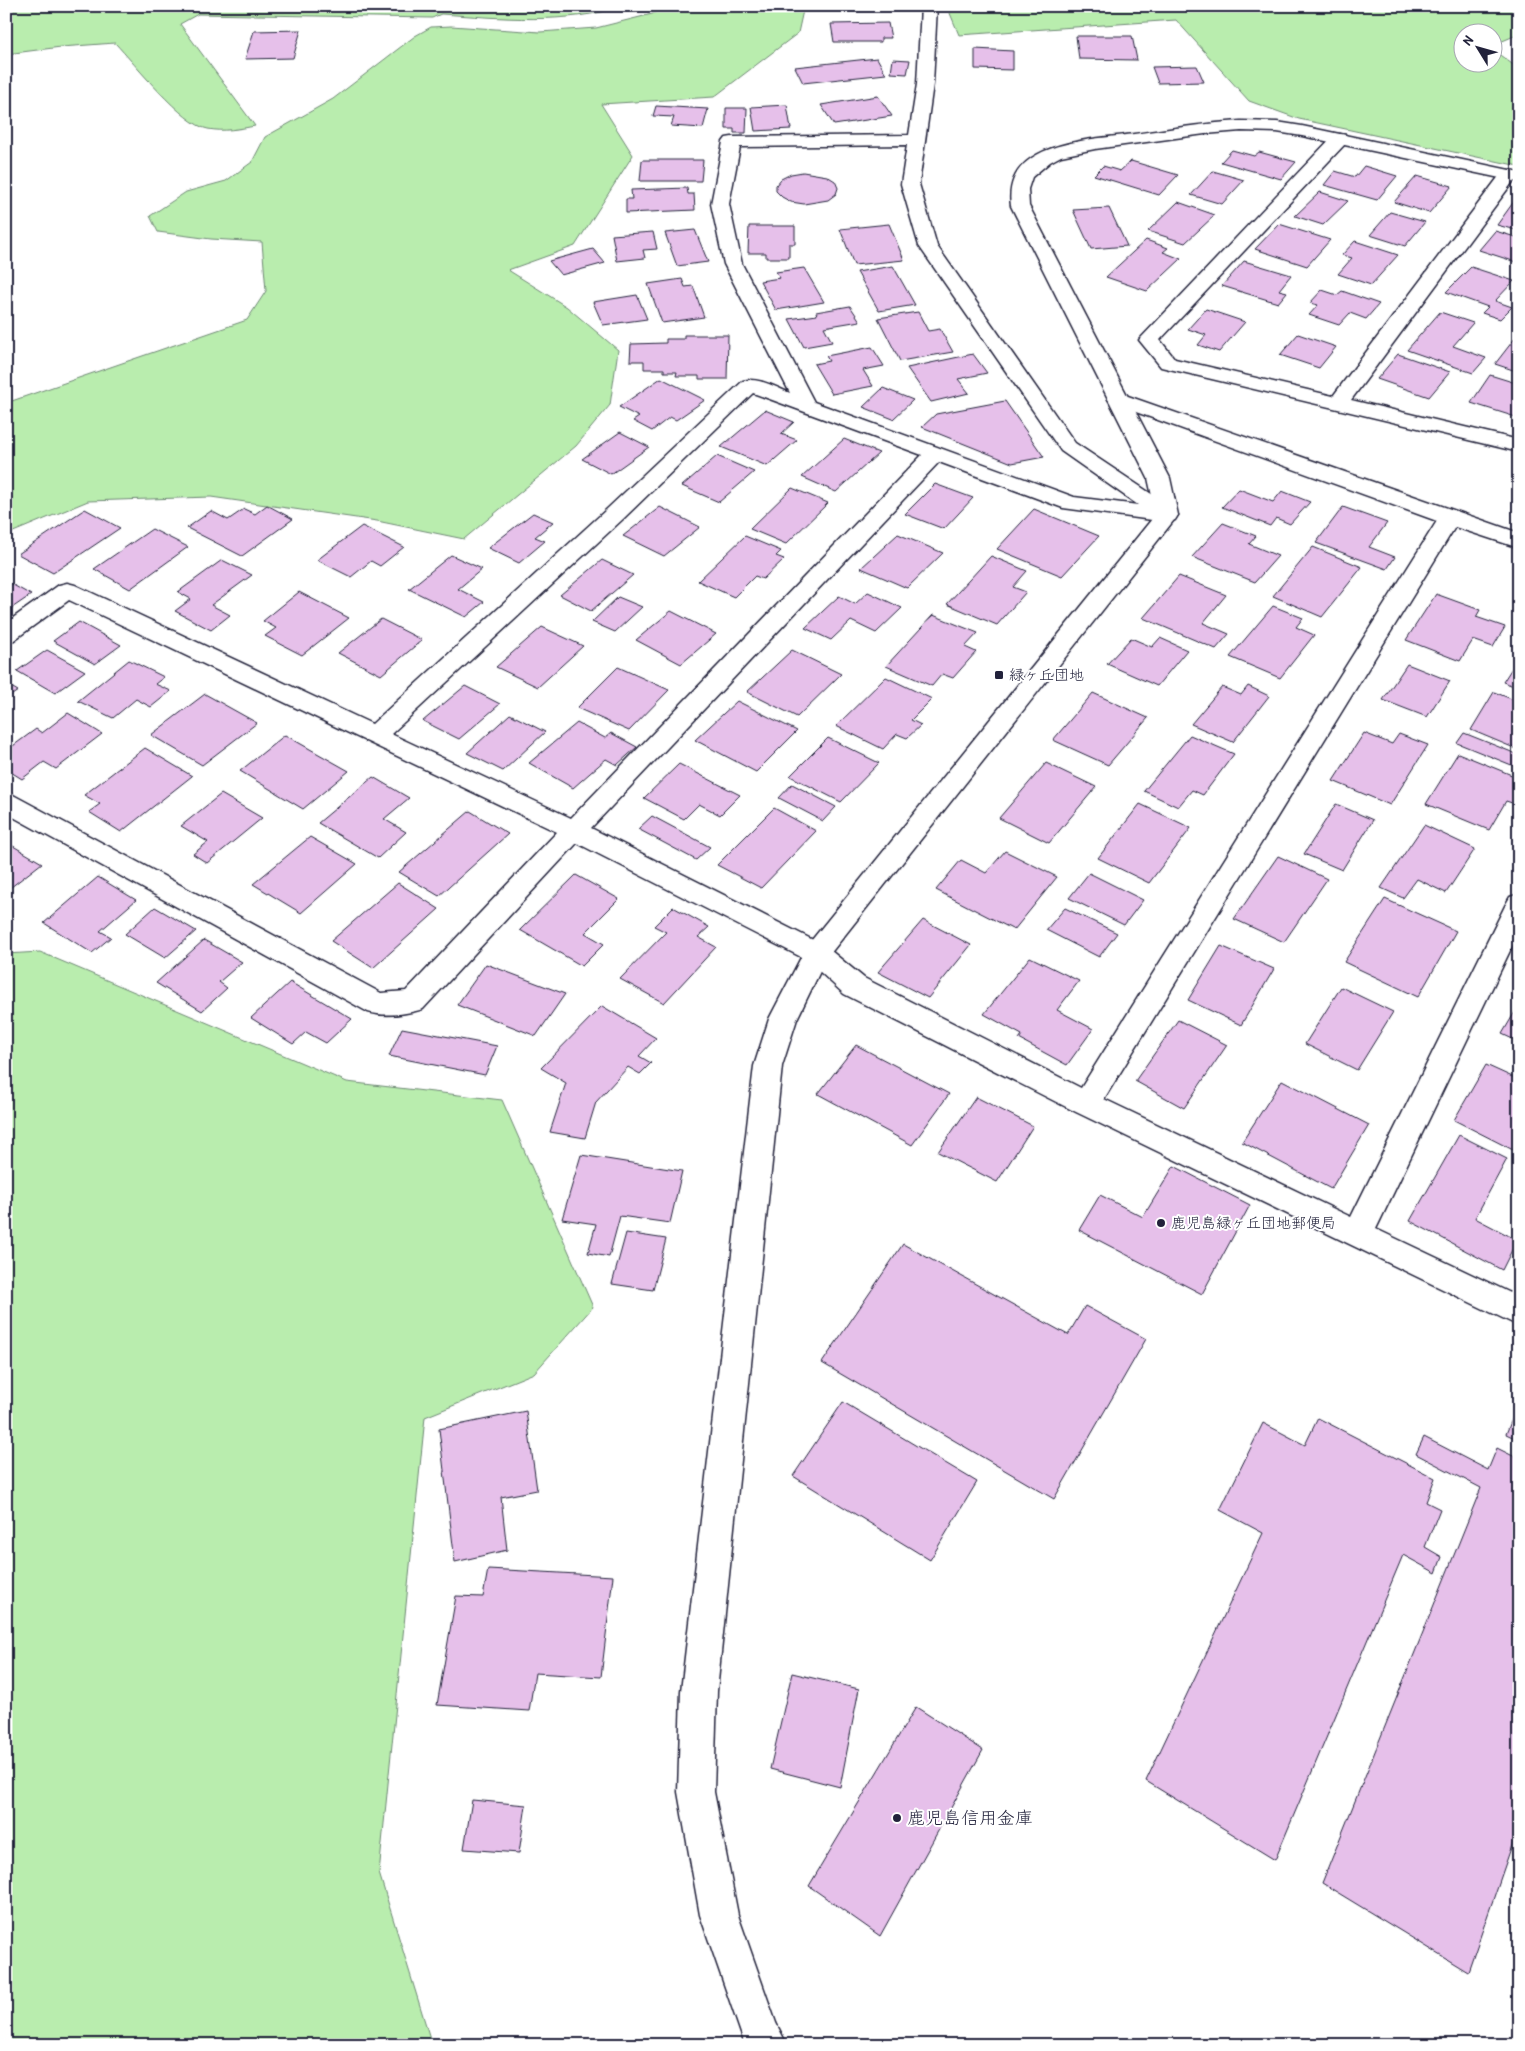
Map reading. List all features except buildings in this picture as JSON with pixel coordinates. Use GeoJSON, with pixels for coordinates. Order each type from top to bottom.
{"type":"FeatureCollection","features":[{"type":"Feature","properties":{"kind":"street"},"geometry":{"type":"LineString","coordinates":[[929,6],[925,84],[910,184],[928,246],[1068,447],[1167,515]]}},
{"type":"Feature","properties":{"kind":"street"},"geometry":{"type":"LineString","coordinates":[[1167,515],[1159,478],[1020,206],[1017,192],[1021,181],[1032,166],[1049,156],[1073,148],[1212,127],[1277,127],[1514,176],[1338,403]]}},
{"type":"Feature","properties":{"kind":"street"},"geometry":{"type":"LineString","coordinates":[[1340,139],[1150,340],[1168,364],[1519,446]]}},
{"type":"Feature","properties":{"kind":"street"},"geometry":{"type":"LineString","coordinates":[[808,406],[733,264],[720,204],[732,142],[916,140]]}},
{"type":"Feature","properties":{"kind":"street"},"geometry":{"type":"LineString","coordinates":[[375,735],[615,514],[750,385],[1071,503],[1167,515]]}},
{"type":"Feature","properties":{"kind":"street"},"geometry":{"type":"LineString","coordinates":[[1118,399],[1519,541]]}},
{"type":"Feature","properties":{"kind":"street"},"geometry":{"type":"LineString","coordinates":[[9,808],[378,1004],[413,1001],[574,830],[935,454]]}},
{"type":"Feature","properties":{"kind":"street"},"geometry":{"type":"LineString","coordinates":[[767,2045],[760,2033],[719,1915],[696,1792],[699,1691],[768,1066],[783,1018],[816,953],[1167,515]]}},
{"type":"Feature","properties":{"kind":"street"},"geometry":{"type":"LineString","coordinates":[[1086,1104],[1450,518]]}},
{"type":"Feature","properties":{"kind":"street"},"geometry":{"type":"LineString","coordinates":[[6,635],[67,590],[574,830],[816,953],[854,986],[1086,1104],[1519,1312]]}},
{"type":"Feature","properties":{"kind":"street"},"geometry":{"type":"LineString","coordinates":[[1358,1234],[1519,904]]}},
{"type":"Feature","properties":{"kind":"green space"},"geometry":{"type":"Polygon","coordinates":[[[6,6],[624,6],[579,16],[533,19],[441,14],[432,18],[198,14],[180,24],[255,126],[220,130],[208,129],[186,117],[159,92],[115,43],[6,54],[6,6]]]}},
{"type":"Feature","properties":{"kind":"green space"},"geometry":{"type":"Polygon","coordinates":[[[667,6],[804,6],[798,33],[714,97],[601,104],[633,155],[575,246],[508,270],[567,307],[618,350],[610,405],[576,446],[464,539],[377,521],[211,497],[88,501],[6,535],[6,403],[247,320],[266,291],[262,242],[211,239],[158,232],[150,216],[186,192],[226,181],[252,162],[265,137],[333,99],[415,36],[431,27],[451,26],[540,32],[596,28],[652,14],[667,6]]]}},
{"type":"Feature","properties":{"kind":"green space"},"geometry":{"type":"Polygon","coordinates":[[[947,6],[1519,6],[1519,34],[1502,41],[1502,22],[1452,22],[1452,72],[1502,72],[1502,57],[1519,69],[1519,166],[1299,119],[1249,101],[1176,20],[959,35],[947,6]]]}},
{"type":"Feature","properties":{"kind":"green space"},"geometry":{"type":"Polygon","coordinates":[[[40,952],[347,1082],[502,1100],[593,1307],[534,1373],[425,1417],[379,1873],[432,2045],[6,2045],[6,954],[40,952]]]}},
{"type":"Feature","properties":{"kind":"place","name":"緑ヶ丘団地"},"geometry":{"type":"Point","coordinates":[999,675]}},
{"type":"Feature","properties":{"kind":"place","name":"鹿児島緑ヶ丘団地郵便局"},"geometry":{"type":"Point","coordinates":[1161,1223]}},
{"type":"Feature","properties":{"kind":"place","name":"鹿児島信用金庫"},"geometry":{"type":"Point","coordinates":[897,1818]}}]}
